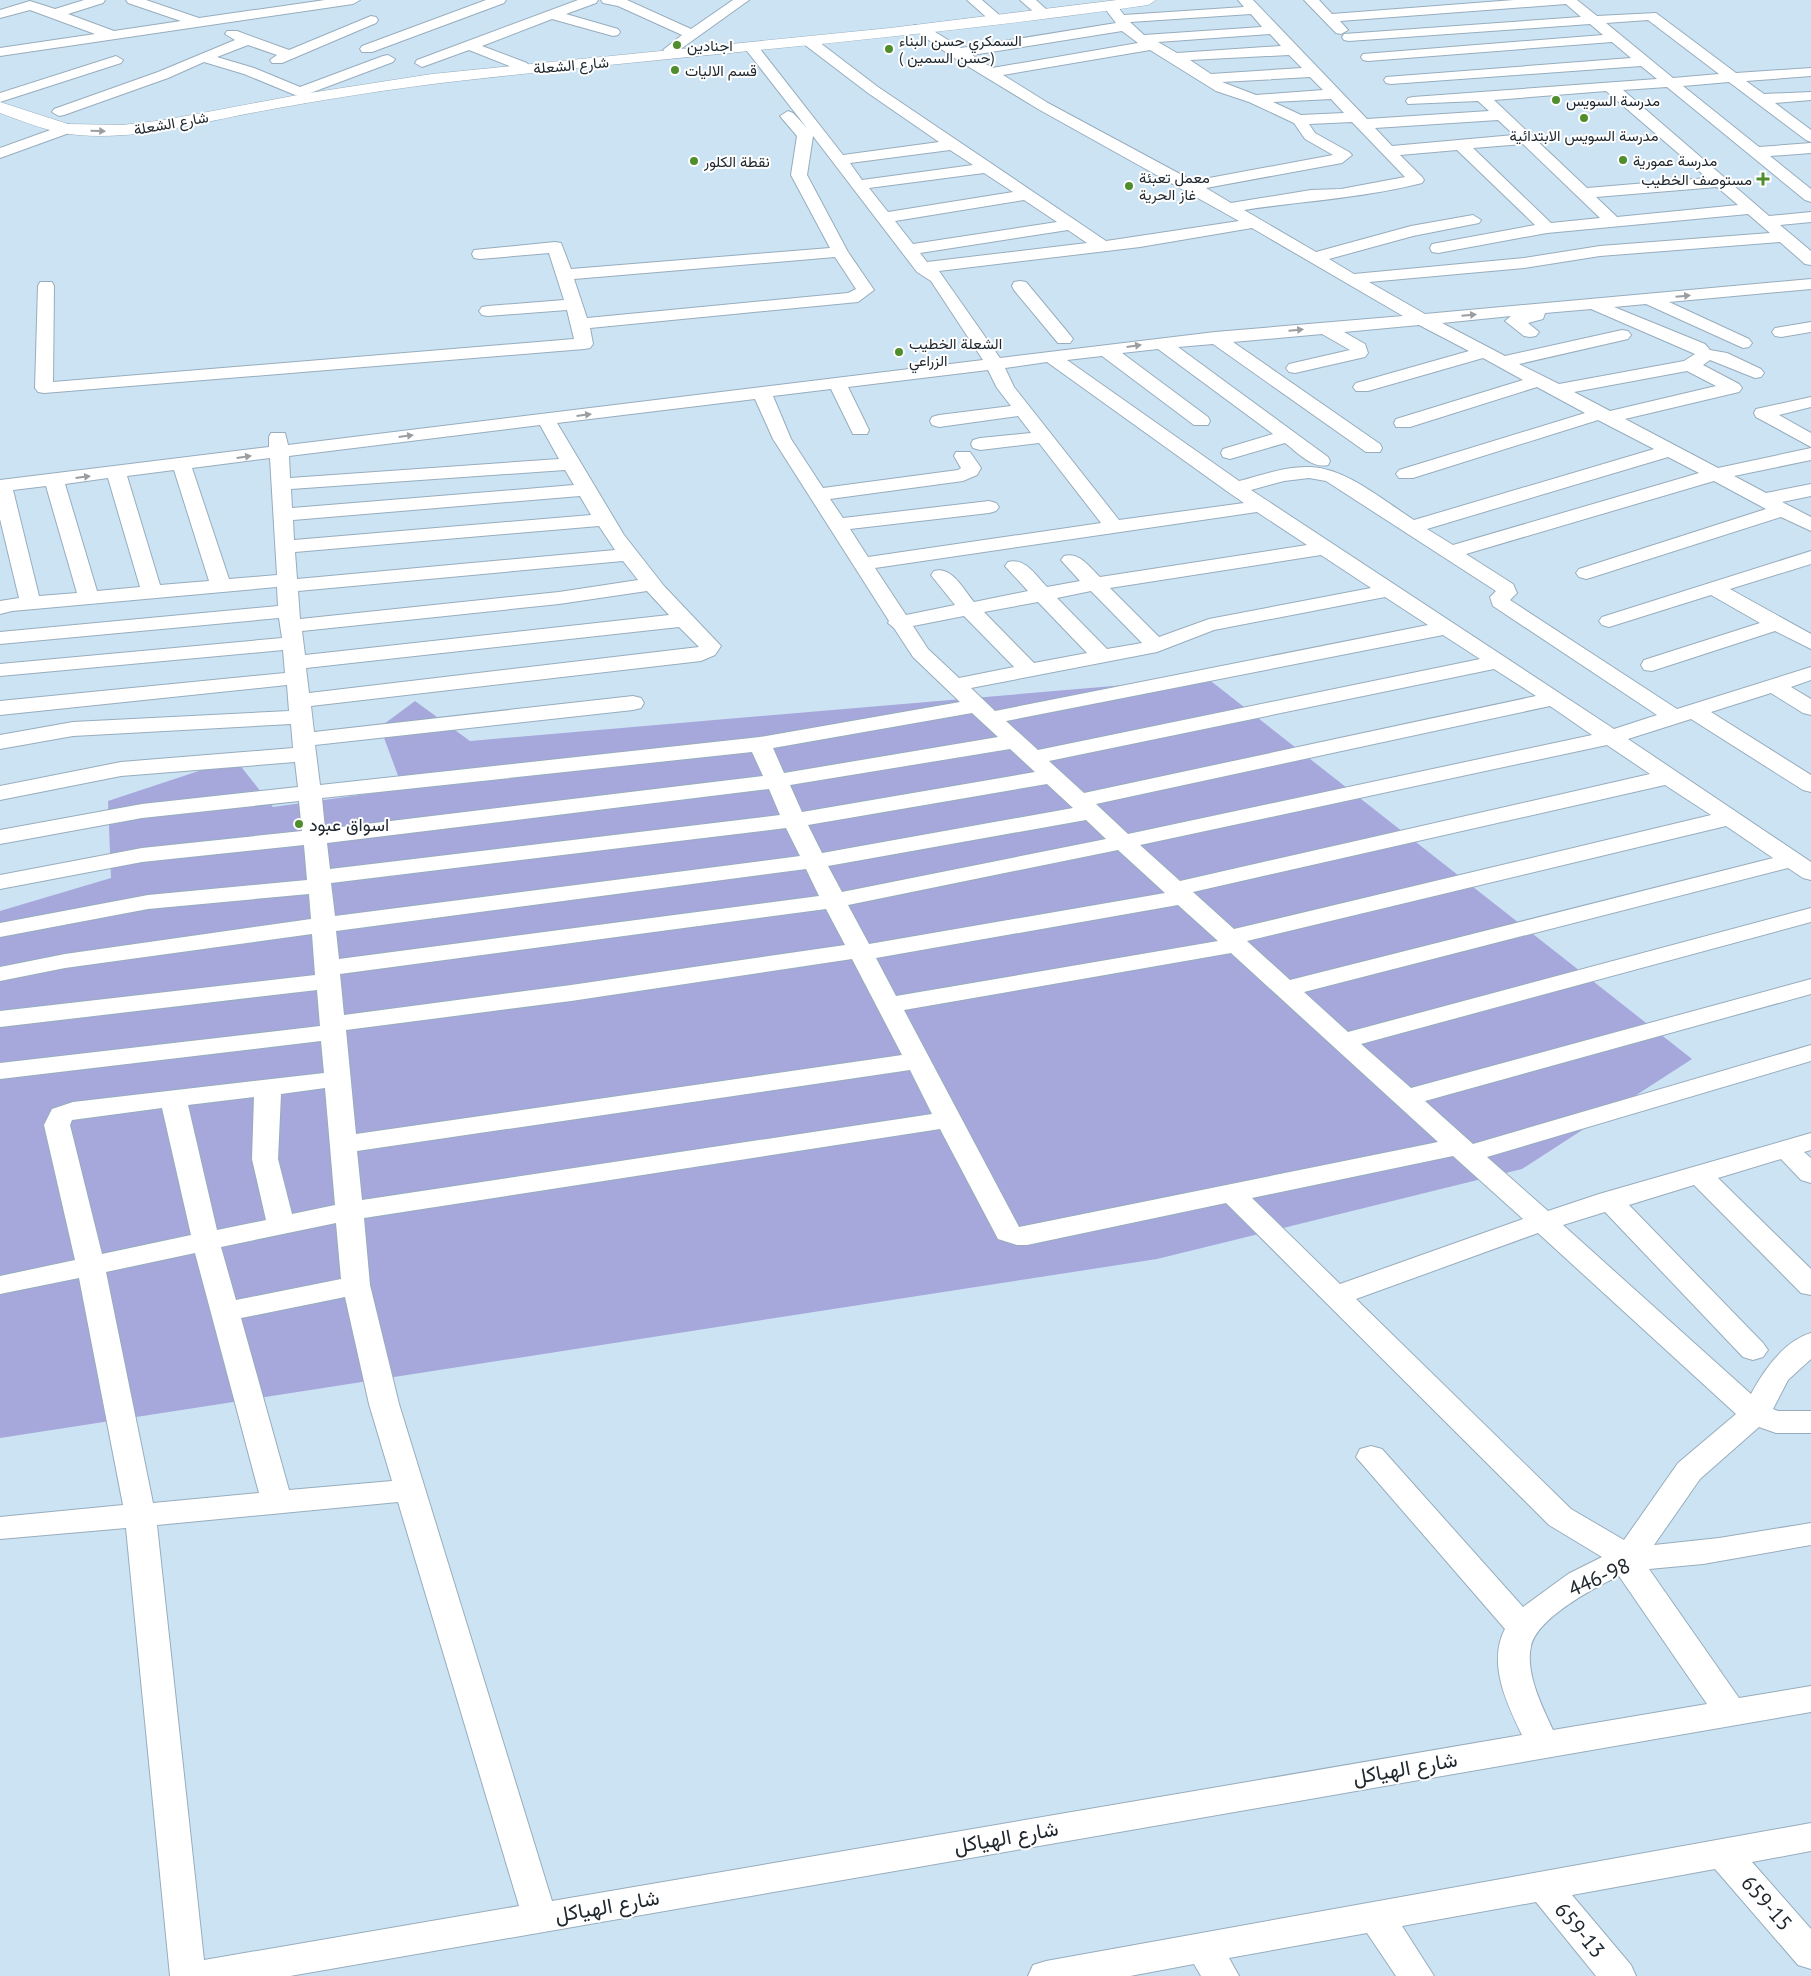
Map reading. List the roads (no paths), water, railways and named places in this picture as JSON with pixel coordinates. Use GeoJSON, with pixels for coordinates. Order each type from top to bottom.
{"type":"FeatureCollection","features":[{"type":"Feature","properties":{"kind":"main road","name":"شارع الشعلة"},"geometry":{"type":"LineString","coordinates":[[14,111],[54,111],[104,115],[184,110],[300,92],[410,64],[522,66],[988,19],[1114,13],[1148,0]]}},
{"type":"Feature","properties":{"kind":"main road","name":"شارع الشعلة"},"geometry":{"type":"LineString","coordinates":[[0,98],[14,111],[67,129],[105,131],[139,129],[301,98],[401,83],[810,42],[988,19],[1040,10],[1114,13]]}},
{"type":"Feature","properties":{"kind":"street"},"geometry":{"type":"LineString","coordinates":[[62,0],[79,6]]}},
{"type":"Feature","properties":{"kind":"street"},"geometry":{"type":"LineString","coordinates":[[55,14],[98,0]]}},
{"type":"Feature","properties":{"kind":"street"},"geometry":{"type":"LineString","coordinates":[[5,46],[65,42],[112,35],[198,22],[283,4],[353,0]]}},
{"type":"Feature","properties":{"kind":"street"},"geometry":{"type":"LineString","coordinates":[[367,49],[495,0]]}},
{"type":"Feature","properties":{"kind":"street"},"geometry":{"type":"LineString","coordinates":[[203,57],[249,71],[300,92],[410,64],[470,46],[591,0]]}},
{"type":"Feature","properties":{"kind":"street"},"geometry":{"type":"LineString","coordinates":[[670,50],[742,0]]}},
{"type":"Feature","properties":{"kind":"street"},"geometry":{"type":"LineString","coordinates":[[962,0],[988,19]]}},
{"type":"Feature","properties":{"kind":"street"},"geometry":{"type":"LineString","coordinates":[[974,0],[988,19]]}},
{"type":"Feature","properties":{"kind":"street"},"geometry":{"type":"LineString","coordinates":[[1027,0],[1040,10]]}},
{"type":"Feature","properties":{"kind":"street"},"geometry":{"type":"LineString","coordinates":[[1311,0],[1432,120]]}},
{"type":"Feature","properties":{"kind":"street"},"geometry":{"type":"LineString","coordinates":[[1329,18],[1569,0],[1811,197]]}},
{"type":"Feature","properties":{"kind":"street"},"geometry":{"type":"LineString","coordinates":[[141,1],[291,55]]}},
{"type":"Feature","properties":{"kind":"street"},"geometry":{"type":"LineString","coordinates":[[619,1],[691,34]]}},
{"type":"Feature","properties":{"kind":"street"},"geometry":{"type":"LineString","coordinates":[[323,2],[371,20],[412,32]]}},
{"type":"Feature","properties":{"kind":"street"},"geometry":{"type":"LineString","coordinates":[[0,14],[30,5],[112,35]]}},
{"type":"Feature","properties":{"kind":"street"},"geometry":{"type":"LineString","coordinates":[[956,53],[1114,13],[1250,5],[1416,180],[1341,194],[1311,195],[1228,208]]}},
{"type":"Feature","properties":{"kind":"street"},"geometry":{"type":"LineString","coordinates":[[1114,13],[1146,42],[1175,57],[1205,79],[1235,94],[1254,99],[1299,120],[1432,120],[1503,115]]}},
{"type":"Feature","properties":{"kind":"street"},"geometry":{"type":"LineString","coordinates":[[553,14],[613,32]]}},
{"type":"Feature","properties":{"kind":"street"},"geometry":{"type":"LineString","coordinates":[[1349,38],[1651,16],[1811,137]]}},
{"type":"Feature","properties":{"kind":"street"},"geometry":{"type":"LineString","coordinates":[[450,17],[502,34]]}},
{"type":"Feature","properties":{"kind":"street"},"geometry":{"type":"LineString","coordinates":[[249,71],[371,20]]}},
{"type":"Feature","properties":{"kind":"street"},"geometry":{"type":"LineString","coordinates":[[5,46],[44,30],[74,22]]}},
{"type":"Feature","properties":{"kind":"street"},"geometry":{"type":"LineString","coordinates":[[919,28],[956,53],[1077,125],[1190,186],[1396,306],[1811,525]]}},
{"type":"Feature","properties":{"kind":"street"},"geometry":{"type":"LineString","coordinates":[[988,72],[1146,42],[1274,30]]}},
{"type":"Feature","properties":{"kind":"street"},"geometry":{"type":"LineString","coordinates":[[328,38],[410,64]]}},
{"type":"Feature","properties":{"kind":"street"},"geometry":{"type":"LineString","coordinates":[[1368,57],[1615,38]]}},
{"type":"Feature","properties":{"kind":"street"},"geometry":{"type":"LineString","coordinates":[[54,111],[163,75],[247,40]]}},
{"type":"Feature","properties":{"kind":"street"},"geometry":{"type":"LineString","coordinates":[[0,98],[121,61],[65,42]]}},
{"type":"Feature","properties":{"kind":"street"},"geometry":{"type":"LineString","coordinates":[[810,42],[951,145],[1102,246]]}},
{"type":"Feature","properties":{"kind":"street"},"geometry":{"type":"LineString","coordinates":[[470,46],[522,66]]}},
{"type":"Feature","properties":{"kind":"street"},"geometry":{"type":"LineString","coordinates":[[752,48],[908,250],[923,268],[937,277],[990,356],[1006,388],[1114,527]]}},
{"type":"Feature","properties":{"kind":"street"},"geometry":{"type":"LineString","coordinates":[[580,324],[852,298],[864,290],[840,252],[799,175],[805,136],[746,66],[730,50]]}},
{"type":"Feature","properties":{"kind":"street"},"geometry":{"type":"LineString","coordinates":[[1175,57],[1293,50]]}},
{"type":"Feature","properties":{"kind":"street"},"geometry":{"type":"LineString","coordinates":[[1391,80],[1644,61]]}},
{"type":"Feature","properties":{"kind":"street"},"geometry":{"type":"LineString","coordinates":[[144,69],[163,75]]}},
{"type":"Feature","properties":{"kind":"street"},"geometry":{"type":"LineString","coordinates":[[1205,79],[1314,72]]}},
{"type":"Feature","properties":{"kind":"street"},"geometry":{"type":"LineString","coordinates":[[1413,101],[1811,72]]}},
{"type":"Feature","properties":{"kind":"street"},"geometry":{"type":"LineString","coordinates":[[1610,87],[1811,260]]}},
{"type":"Feature","properties":{"kind":"street"},"geometry":{"type":"LineString","coordinates":[[1254,99],[1334,94]]}},
{"type":"Feature","properties":{"kind":"street"},"geometry":{"type":"LineString","coordinates":[[1482,96],[1612,221]]}},
{"type":"Feature","properties":{"kind":"street"},"geometry":{"type":"LineString","coordinates":[[1762,100],[1811,96]]}},
{"type":"Feature","properties":{"kind":"street"},"geometry":{"type":"LineString","coordinates":[[1190,186],[1343,158],[1344,155],[1340,152],[1310,136],[1299,120]]}},
{"type":"Feature","properties":{"kind":"street"},"geometry":{"type":"LineString","coordinates":[[1792,123],[1811,121]]}},
{"type":"Feature","properties":{"kind":"street"},"geometry":{"type":"LineString","coordinates":[[0,153],[67,129]]}},
{"type":"Feature","properties":{"kind":"street"},"geometry":{"type":"LineString","coordinates":[[913,134],[931,131]]}},
{"type":"Feature","properties":{"kind":"street"},"geometry":{"type":"LineString","coordinates":[[1389,151],[1526,139]]}},
{"type":"Feature","properties":{"kind":"street"},"geometry":{"type":"LineString","coordinates":[[829,146],[848,144]]}},
{"type":"Feature","properties":{"kind":"street"},"geometry":{"type":"LineString","coordinates":[[1460,144],[1547,228]]}},
{"type":"Feature","properties":{"kind":"street"},"geometry":{"type":"LineString","coordinates":[[839,160],[951,145]]}},
{"type":"Feature","properties":{"kind":"street"},"geometry":{"type":"LineString","coordinates":[[1756,152],[1811,148]]}},
{"type":"Feature","properties":{"kind":"street"},"geometry":{"type":"LineString","coordinates":[[857,185],[984,168]]}},
{"type":"Feature","properties":{"kind":"street"},"geometry":{"type":"LineString","coordinates":[[1584,193],[1720,182]]}},
{"type":"Feature","properties":{"kind":"street"},"geometry":{"type":"LineString","coordinates":[[883,218],[1026,195]]}},
{"type":"Feature","properties":{"kind":"street"},"geometry":{"type":"LineString","coordinates":[[1438,248],[1547,228],[1751,209]]}},
{"type":"Feature","properties":{"kind":"street"},"geometry":{"type":"LineString","coordinates":[[1765,221],[1811,218]]}},
{"type":"Feature","properties":{"kind":"street"},"geometry":{"type":"LineString","coordinates":[[1314,258],[1411,232],[1473,220]]}},
{"type":"Feature","properties":{"kind":"street"},"geometry":{"type":"LineString","coordinates":[[923,268],[1102,246],[1253,223]]}},
{"type":"Feature","properties":{"kind":"street"},"geometry":{"type":"LineString","coordinates":[[908,250],[1071,225]]}},
{"type":"Feature","properties":{"kind":"street"},"geometry":{"type":"LineString","coordinates":[[1350,278],[1524,263],[1592,252],[1783,237]]}},
{"type":"Feature","properties":{"kind":"street"},"geometry":{"type":"LineString","coordinates":[[46,286],[44,388],[584,344],[574,304],[555,248],[480,254]]}},
{"type":"Feature","properties":{"kind":"street"},"geometry":{"type":"LineString","coordinates":[[564,275],[840,252]]}},
{"type":"Feature","properties":{"kind":"street"},"geometry":{"type":"LineString","coordinates":[[1,481],[54,480],[116,473],[182,465],[279,444],[546,419],[838,384],[990,356],[1064,339],[1811,267]]}},
{"type":"Feature","properties":{"kind":"street"},"geometry":{"type":"LineString","coordinates":[[1,481],[279,444],[990,356],[1051,357],[1162,342],[1546,310],[1811,284]]}},
{"type":"Feature","properties":{"kind":"street"},"geometry":{"type":"LineString","coordinates":[[1020,286],[1064,339]]}},
{"type":"Feature","properties":{"kind":"street"},"geometry":{"type":"LineString","coordinates":[[1757,289],[1774,300]]}},
{"type":"Feature","properties":{"kind":"street"},"geometry":{"type":"LineString","coordinates":[[1649,299],[1743,343]]}},
{"type":"Feature","properties":{"kind":"street"},"geometry":{"type":"LineString","coordinates":[[488,311],[574,304]]}},
{"type":"Feature","properties":{"kind":"street"},"geometry":{"type":"LineString","coordinates":[[1592,304],[1699,348],[1704,354],[1721,357],[1755,373]]}},
{"type":"Feature","properties":{"kind":"street"},"geometry":{"type":"LineString","coordinates":[[1530,332],[1514,321],[1546,310],[1578,324]]}},
{"type":"Feature","properties":{"kind":"street"},"geometry":{"type":"LineString","coordinates":[[1780,332],[1811,327]]}},
{"type":"Feature","properties":{"kind":"street"},"geometry":{"type":"LineString","coordinates":[[1295,368],[1359,353],[1358,348],[1325,328]]}},
{"type":"Feature","properties":{"kind":"street"},"geometry":{"type":"LineString","coordinates":[[1503,362],[1622,335]]}},
{"type":"Feature","properties":{"kind":"street"},"geometry":{"type":"LineString","coordinates":[[1215,337],[1373,448]]}},
{"type":"Feature","properties":{"kind":"street"},"geometry":{"type":"LineString","coordinates":[[1162,342],[1321,461]]}},
{"type":"Feature","properties":{"kind":"street"},"geometry":{"type":"LineString","coordinates":[[1106,350],[1201,421]]}},
{"type":"Feature","properties":{"kind":"street"},"geometry":{"type":"LineString","coordinates":[[1362,387],[1486,352]]}},
{"type":"Feature","properties":{"kind":"street"},"geometry":{"type":"LineString","coordinates":[[1557,390],[1689,365],[1701,360],[1704,354]]}},
{"type":"Feature","properties":{"kind":"street"},"geometry":{"type":"LineString","coordinates":[[1051,357],[1261,506],[1554,699],[1801,867]]}},
{"type":"Feature","properties":{"kind":"street"},"geometry":{"type":"LineString","coordinates":[[1406,474],[1603,416],[1732,388],[1689,365]]}},
{"type":"Feature","properties":{"kind":"street"},"geometry":{"type":"LineString","coordinates":[[1403,423],[1538,381]]}},
{"type":"Feature","properties":{"kind":"street"},"geometry":{"type":"LineString","coordinates":[[838,384],[860,430]]}},
{"type":"Feature","properties":{"kind":"street"},"geometry":{"type":"LineString","coordinates":[[762,393],[782,439],[898,622],[920,653],[1124,843],[1755,1414],[1776,1422],[1811,1422]]}},
{"type":"Feature","properties":{"kind":"street"},"geometry":{"type":"LineString","coordinates":[[1811,402],[1763,413],[1811,441]]}},
{"type":"Feature","properties":{"kind":"street"},"geometry":{"type":"LineString","coordinates":[[939,421],[1022,410]]}},
{"type":"Feature","properties":{"kind":"street"},"geometry":{"type":"LineString","coordinates":[[0,670],[701,655],[708,651],[710,646],[684,620],[628,555],[604,520],[546,419]]}},
{"type":"Feature","properties":{"kind":"street"},"geometry":{"type":"LineString","coordinates":[[1230,454],[1288,436]]}},
{"type":"Feature","properties":{"kind":"street"},"geometry":{"type":"LineString","coordinates":[[980,444],[1043,437]]}},
{"type":"Feature","properties":{"kind":"street"},"geometry":{"type":"LineString","coordinates":[[279,444],[295,664],[334,1028],[356,1286],[384,1404],[540,1918]]}},
{"type":"Feature","properties":{"kind":"street"},"geometry":{"type":"LineString","coordinates":[[1412,528],[1668,451]]}},
{"type":"Feature","properties":{"kind":"street"},"geometry":{"type":"LineString","coordinates":[[1450,552],[1714,475],[1811,454]]}},
{"type":"Feature","properties":{"kind":"street"},"geometry":{"type":"LineString","coordinates":[[817,495],[963,475],[970,471],[971,468],[963,456]]}},
{"type":"Feature","properties":{"kind":"street"},"geometry":{"type":"LineString","coordinates":[[282,484],[571,464]]}},
{"type":"Feature","properties":{"kind":"street"},"geometry":{"type":"LineString","coordinates":[[182,465],[221,586],[295,664]]}},
{"type":"Feature","properties":{"kind":"street"},"geometry":{"type":"LineString","coordinates":[[1235,488],[1306,472],[1324,473],[1506,588],[1507,593],[1500,597],[1500,602],[1684,714],[1811,785]]}},
{"type":"Feature","properties":{"kind":"street"},"geometry":{"type":"LineString","coordinates":[[116,473],[152,592]]}},
{"type":"Feature","properties":{"kind":"street"},"geometry":{"type":"LineString","coordinates":[[54,480],[89,598]]}},
{"type":"Feature","properties":{"kind":"street"},"geometry":{"type":"LineString","coordinates":[[1,481],[30,603]]}},
{"type":"Feature","properties":{"kind":"street"},"geometry":{"type":"LineString","coordinates":[[283,515],[587,490]]}},
{"type":"Feature","properties":{"kind":"street"},"geometry":{"type":"LineString","coordinates":[[1762,500],[1811,490]]}},
{"type":"Feature","properties":{"kind":"street"},"geometry":{"type":"LineString","coordinates":[[862,564],[1261,506]]}},
{"type":"Feature","properties":{"kind":"street"},"geometry":{"type":"LineString","coordinates":[[837,525],[988,507]]}},
{"type":"Feature","properties":{"kind":"street"},"geometry":{"type":"LineString","coordinates":[[1586,573],[1782,510]]}},
{"type":"Feature","properties":{"kind":"street"},"geometry":{"type":"LineString","coordinates":[[285,547],[604,520]]}},
{"type":"Feature","properties":{"kind":"street"},"geometry":{"type":"LineString","coordinates":[[898,622],[1043,596],[1096,584],[1325,548]]}},
{"type":"Feature","properties":{"kind":"street"},"geometry":{"type":"LineString","coordinates":[[0,742],[73,729],[295,664],[628,555]]}},
{"type":"Feature","properties":{"kind":"street"},"geometry":{"type":"LineString","coordinates":[[1608,622],[1811,556]]}},
{"type":"Feature","properties":{"kind":"street"},"geometry":{"type":"LineString","coordinates":[[0,563],[20,560]]}},
{"type":"Feature","properties":{"kind":"street"},"geometry":{"type":"LineString","coordinates":[[1071,560],[1157,646]]}},
{"type":"Feature","properties":{"kind":"street"},"geometry":{"type":"LineString","coordinates":[[1015,566],[1103,656]]}},
{"type":"Feature","properties":{"kind":"street"},"geometry":{"type":"LineString","coordinates":[[941,575],[970,610],[1030,670]]}},
{"type":"Feature","properties":{"kind":"street"},"geometry":{"type":"LineString","coordinates":[[0,793],[121,769],[295,664],[559,598],[653,584]]}},
{"type":"Feature","properties":{"kind":"street"},"geometry":{"type":"LineString","coordinates":[[0,608],[30,603],[221,586]]}},
{"type":"Feature","properties":{"kind":"street"},"geometry":{"type":"LineString","coordinates":[[1713,588],[1811,643]]}},
{"type":"Feature","properties":{"kind":"street"},"geometry":{"type":"LineString","coordinates":[[955,686],[1157,646],[1209,625],[1390,590]]}},
{"type":"Feature","properties":{"kind":"street"},"geometry":{"type":"LineString","coordinates":[[0,708],[295,664],[684,620]]}},
{"type":"Feature","properties":{"kind":"street"},"geometry":{"type":"LineString","coordinates":[[1652,665],[1777,624]]}},
{"type":"Feature","properties":{"kind":"street"},"geometry":{"type":"LineString","coordinates":[[0,836],[142,811],[760,744],[984,712],[1446,628]]}},
{"type":"Feature","properties":{"kind":"street"},"geometry":{"type":"LineString","coordinates":[[0,638],[295,664],[633,703]]}},
{"type":"Feature","properties":{"kind":"street"},"geometry":{"type":"LineString","coordinates":[[1033,758],[1498,662]]}},
{"type":"Feature","properties":{"kind":"street"},"geometry":{"type":"LineString","coordinates":[[0,1019],[328,975],[834,901],[1124,843],[1612,738],[1811,673]]}},
{"type":"Feature","properties":{"kind":"street"},"geometry":{"type":"LineString","coordinates":[[1773,685],[1811,708]]}},
{"type":"Feature","properties":{"kind":"street"},"geometry":{"type":"LineString","coordinates":[[0,974],[65,961],[323,925],[814,862],[1085,807],[1554,699]]}},
{"type":"Feature","properties":{"kind":"street"},"geometry":{"type":"LineString","coordinates":[[0,882],[142,855],[314,837],[776,781],[1015,741]]}},
{"type":"Feature","properties":{"kind":"street"},"geometry":{"type":"LineString","coordinates":[[760,744],[814,862],[948,1120],[1003,1225],[1008,1233],[1017,1236],[1463,1150],[1811,1053]]}},
{"type":"Feature","properties":{"kind":"street"},"geometry":{"type":"LineString","coordinates":[[0,930],[148,902],[319,882],[794,820],[1052,776]]}},
{"type":"Feature","properties":{"kind":"street"},"geometry":{"type":"LineString","coordinates":[[0,1071],[334,1028],[861,952],[1180,893],[1669,776]]}},
{"type":"Feature","properties":{"kind":"street"},"geometry":{"type":"LineString","coordinates":[[888,1005],[1233,941],[1729,818]]}},
{"type":"Feature","properties":{"kind":"street"},"geometry":{"type":"LineString","coordinates":[[1285,989],[1801,867]]}},
{"type":"Feature","properties":{"kind":"street"},"geometry":{"type":"LineString","coordinates":[[1342,1041],[1811,915]]}},
{"type":"Feature","properties":{"kind":"street"},"geometry":{"type":"LineString","coordinates":[[1406,1098],[1811,986]]}},
{"type":"Feature","properties":{"kind":"street"},"geometry":{"type":"LineString","coordinates":[[344,1144],[918,1061]]}},
{"type":"Feature","properties":{"kind":"street"},"geometry":{"type":"LineString","coordinates":[[188,1976],[140,1515],[91,1266],[57,1125],[61,1115],[73,1110],[338,1079]]}},
{"type":"Feature","properties":{"kind":"street"},"geometry":{"type":"LineString","coordinates":[[268,1087],[265,1159],[281,1226]]}},
{"type":"Feature","properties":{"kind":"street"},"geometry":{"type":"LineString","coordinates":[[173,1098],[224,1312],[277,1501]]}},
{"type":"Feature","properties":{"kind":"street"},"geometry":{"type":"LineString","coordinates":[[0,1285],[349,1212],[948,1120]]}},
{"type":"Feature","properties":{"kind":"street"},"geometry":{"type":"LineString","coordinates":[[1335,1296],[1609,1200],[1811,1141]]}},
{"type":"Feature","properties":{"kind":"street"},"geometry":{"type":"LineString","coordinates":[[1786,1149],[1811,1174]]}},
{"type":"Feature","properties":{"kind":"street"},"geometry":{"type":"LineString","coordinates":[[1698,1174],[1811,1286]]}},
{"type":"Feature","properties":{"kind":"street"},"geometry":{"type":"LineString","coordinates":[[1231,1194],[1560,1516],[1604,1542],[1626,1561],[1731,1713]]}},
{"type":"Feature","properties":{"kind":"street"},"geometry":{"type":"LineString","coordinates":[[1609,1200],[1754,1350]]}},
{"type":"Feature","properties":{"kind":"street"},"geometry":{"type":"LineString","coordinates":[[224,1312],[356,1286]]}},
{"type":"Feature","properties":{"kind":"street"},"geometry":{"type":"LineString","coordinates":[[1626,1561],[1689,1471],[1755,1414],[1777,1374],[1811,1343]]}},
{"type":"Feature","properties":{"kind":"street"},"geometry":{"type":"LineString","coordinates":[[1371,1456],[1522,1628]]}},
{"type":"Feature","properties":{"kind":"street"},"geometry":{"type":"LineString","coordinates":[[0,1528],[410,1490]]}},
{"type":"Feature","properties":{"kind":"street","name":"446-98"},"geometry":{"type":"LineString","coordinates":[[1543,1744],[1525,1706],[1516,1671],[1514,1646],[1522,1628],[1543,1607],[1572,1586],[1626,1561],[1688,1554],[1811,1534]]}},
{"type":"Feature","properties":{"kind":"street","name":"شارع الهياكل"},"geometry":{"type":"LineString","coordinates":[[202,1976],[1811,1699]]}},
{"type":"Feature","properties":{"kind":"street"},"geometry":{"type":"LineString","coordinates":[[1046,1976],[1211,1962],[1375,1916],[1543,1884],[1811,1837]]}},
{"type":"Feature","properties":{"kind":"street","name":"659-15"},"geometry":{"type":"LineString","coordinates":[[1722,1852],[1811,1954]]}},
{"type":"Feature","properties":{"kind":"street","name":"659-13"},"geometry":{"type":"LineString","coordinates":[[1543,1884],[1618,1976]]}},
{"type":"Feature","properties":{"kind":"street"},"geometry":{"type":"LineString","coordinates":[[1375,1916],[1416,1976]]}},
{"type":"Feature","properties":{"kind":"place","name":"اجنادين"},"geometry":{"type":"Point","coordinates":[677,45]}},
{"type":"Feature","properties":{"kind":"place","name":"السمكري حسن البناء ( حسن السمين)"},"geometry":{"type":"Point","coordinates":[889,49]}},
{"type":"Feature","properties":{"kind":"place","name":"قسم الاليات"},"geometry":{"type":"Point","coordinates":[675,70]}},
{"type":"Feature","properties":{"kind":"place","name":"مدرسة السويس"},"geometry":{"type":"Point","coordinates":[1556,100]}},
{"type":"Feature","properties":{"kind":"place","name":"مدرسة السويس الابتدائية"},"geometry":{"type":"Point","coordinates":[1584,118]}},
{"type":"Feature","properties":{"kind":"place","name":"مدرسة عمورية"},"geometry":{"type":"Point","coordinates":[1623,160]}},
{"type":"Feature","properties":{"kind":"place","name":"نقطة الكلور"},"geometry":{"type":"Point","coordinates":[694,161]}},
{"type":"Feature","properties":{"kind":"place","name":"مستوصف الخطيب"},"geometry":{"type":"Point","coordinates":[1763,179]}},
{"type":"Feature","properties":{"kind":"place","name":"معمل تعبئة غاز الحرية"},"geometry":{"type":"Point","coordinates":[1129,186]}},
{"type":"Feature","properties":{"kind":"place","name":"الشعلة الخطيب الزراعي"},"geometry":{"type":"Point","coordinates":[899,352]}},
{"type":"Feature","properties":{"kind":"place","name":"اسواق عبود"},"geometry":{"type":"Point","coordinates":[299,824]}}]}
